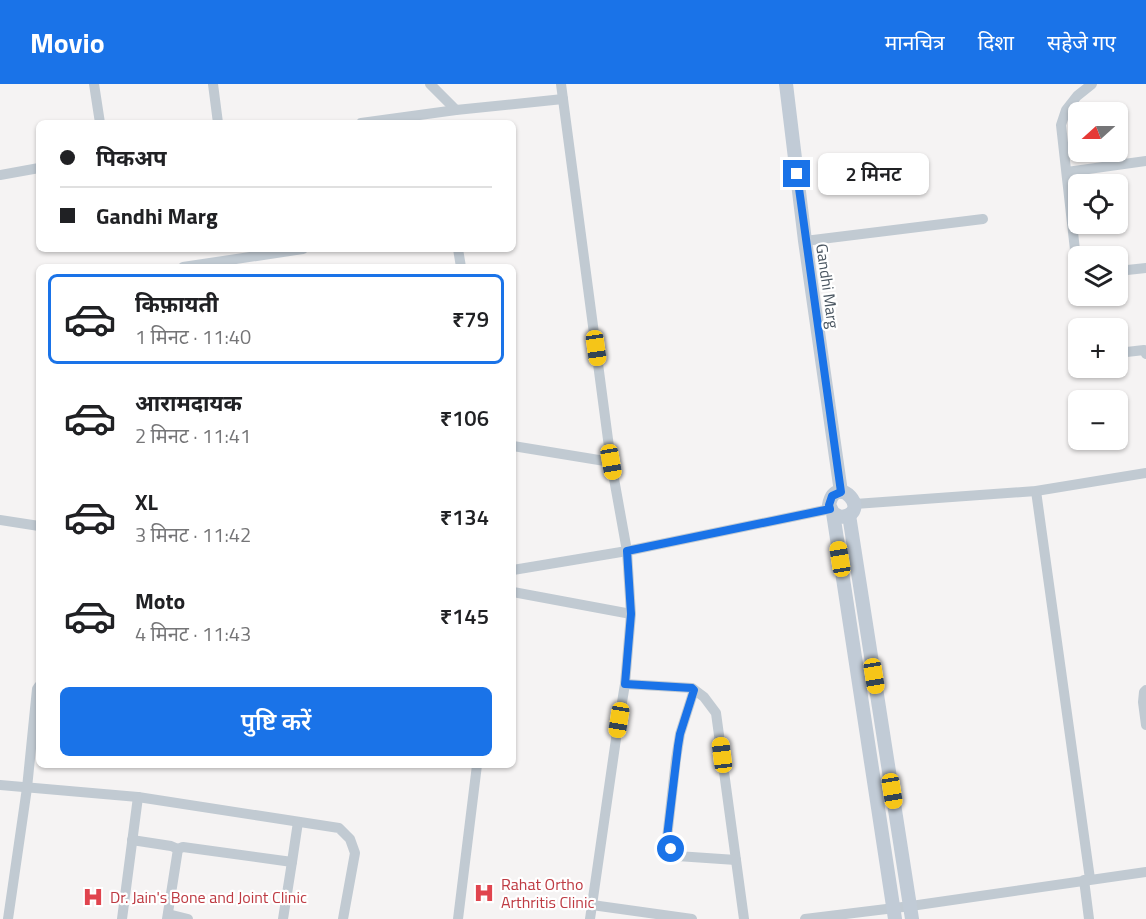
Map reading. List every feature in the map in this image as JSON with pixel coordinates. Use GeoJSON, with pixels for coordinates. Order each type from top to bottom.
{"type":"FeatureCollection","features":[{"type":"Feature","properties":{"kind":"main road","name":"Gandhi Marg"},"geometry":{"type":"LineString","coordinates":[[786,84],[805,242],[841,492]]}},
{"type":"Feature","properties":{"kind":"main road"},"geometry":{"type":"LineString","coordinates":[[894,913],[829,505],[832,496],[841,492],[852,497],[852,510],[911,912]]}},
{"type":"Feature","properties":{"kind":"main road"},"geometry":{"type":"LineString","coordinates":[[831,511],[840,517],[852,510]]}},
{"type":"Feature","properties":{"kind":"street"},"geometry":{"type":"LineString","coordinates":[[94,84],[99,120]]}},
{"type":"Feature","properties":{"kind":"street"},"geometry":{"type":"LineString","coordinates":[[213,84],[218,120]]}},
{"type":"Feature","properties":{"kind":"street"},"geometry":{"type":"LineString","coordinates":[[430,84],[456,110]]}},
{"type":"Feature","properties":{"kind":"street"},"geometry":{"type":"LineString","coordinates":[[561,84],[611,462],[627,551],[631,614],[625,684],[590,919]]}},
{"type":"Feature","properties":{"kind":"street"},"geometry":{"type":"LineString","coordinates":[[1075,246],[1061,125],[1066,110],[1077,96],[1092,84]]}},
{"type":"Feature","properties":{"kind":"street"},"geometry":{"type":"LineString","coordinates":[[383,120],[562,99]]}},
{"type":"Feature","properties":{"kind":"street"},"geometry":{"type":"LineString","coordinates":[[1067,172],[1146,161]]}},
{"type":"Feature","properties":{"kind":"street"},"geometry":{"type":"LineString","coordinates":[[0,174],[36,168]]}},
{"type":"Feature","properties":{"kind":"street"},"geometry":{"type":"LineString","coordinates":[[805,242],[983,219]]}},
{"type":"Feature","properties":{"kind":"street"},"geometry":{"type":"LineString","coordinates":[[195,264],[236,254],[263,252]]}},
{"type":"Feature","properties":{"kind":"street"},"geometry":{"type":"LineString","coordinates":[[1128,270],[1146,268]]}},
{"type":"Feature","properties":{"kind":"street"},"geometry":{"type":"LineString","coordinates":[[1128,352],[1144,350],[1146,354]]}},
{"type":"Feature","properties":{"kind":"street"},"geometry":{"type":"LineString","coordinates":[[516,446],[611,462]]}},
{"type":"Feature","properties":{"kind":"street"},"geometry":{"type":"LineString","coordinates":[[852,510],[1036,490],[1146,473]]}},
{"type":"Feature","properties":{"kind":"street"},"geometry":{"type":"LineString","coordinates":[[1036,490],[1087,880],[1089,919]]}},
{"type":"Feature","properties":{"kind":"street"},"geometry":{"type":"LineString","coordinates":[[516,570],[627,551],[831,511]]}},
{"type":"Feature","properties":{"kind":"street"},"geometry":{"type":"LineString","coordinates":[[0,520],[36,526]]}},
{"type":"Feature","properties":{"kind":"street"},"geometry":{"type":"LineString","coordinates":[[516,593],[631,614]]}},
{"type":"Feature","properties":{"kind":"street"},"geometry":{"type":"LineString","coordinates":[[625,684],[692,688],[705,697],[716,713],[744,919]]}},
{"type":"Feature","properties":{"kind":"street"},"geometry":{"type":"LineString","coordinates":[[694,690],[679,742],[667,837],[671,849],[677,856],[736,860]]}},
{"type":"Feature","properties":{"kind":"street"},"geometry":{"type":"LineString","coordinates":[[1146,690],[1143,702],[1146,724]]}},
{"type":"Feature","properties":{"kind":"street"},"geometry":{"type":"LineString","coordinates":[[8,919],[27,788],[36,699]]}},
{"type":"Feature","properties":{"kind":"street"},"geometry":{"type":"LineString","coordinates":[[458,919],[477,768]]}},
{"type":"Feature","properties":{"kind":"street"},"geometry":{"type":"LineString","coordinates":[[0,785],[138,797],[339,828],[350,839],[355,853],[343,919]]}},
{"type":"Feature","properties":{"kind":"street"},"geometry":{"type":"LineString","coordinates":[[122,919],[138,797]]}},
{"type":"Feature","properties":{"kind":"street"},"geometry":{"type":"LineString","coordinates":[[283,919],[298,822]]}},
{"type":"Feature","properties":{"kind":"street"},"geometry":{"type":"LineString","coordinates":[[132,840],[178,849],[183,847],[292,862]]}},
{"type":"Feature","properties":{"kind":"street"},"geometry":{"type":"LineString","coordinates":[[178,849],[168,916],[188,919]]}},
{"type":"Feature","properties":{"kind":"street"},"geometry":{"type":"LineString","coordinates":[[805,919],[911,912],[1087,880],[1146,872]]}},
{"type":"Feature","properties":{"kind":"street"},"geometry":{"type":"LineString","coordinates":[[592,905],[692,919]]}},
{"type":"Feature","properties":{"kind":"place","name":"Rahat Ortho Arthritis Clinic"},"geometry":{"type":"Point","coordinates":[484,893]}},
{"type":"Feature","properties":{"kind":"place","name":"Dr. Jain's Bone and Joint Clinic"},"geometry":{"type":"Point","coordinates":[93,897]}},
{"type":"Feature","properties":{"kind":"route"},"geometry":{"type":"LineString","coordinates":[[671,849],[667,837],[676,759],[680,734],[694,690],[692,688],[625,684],[631,614],[627,551],[830,509],[832,496],[841,492],[797,174]]}}]}
